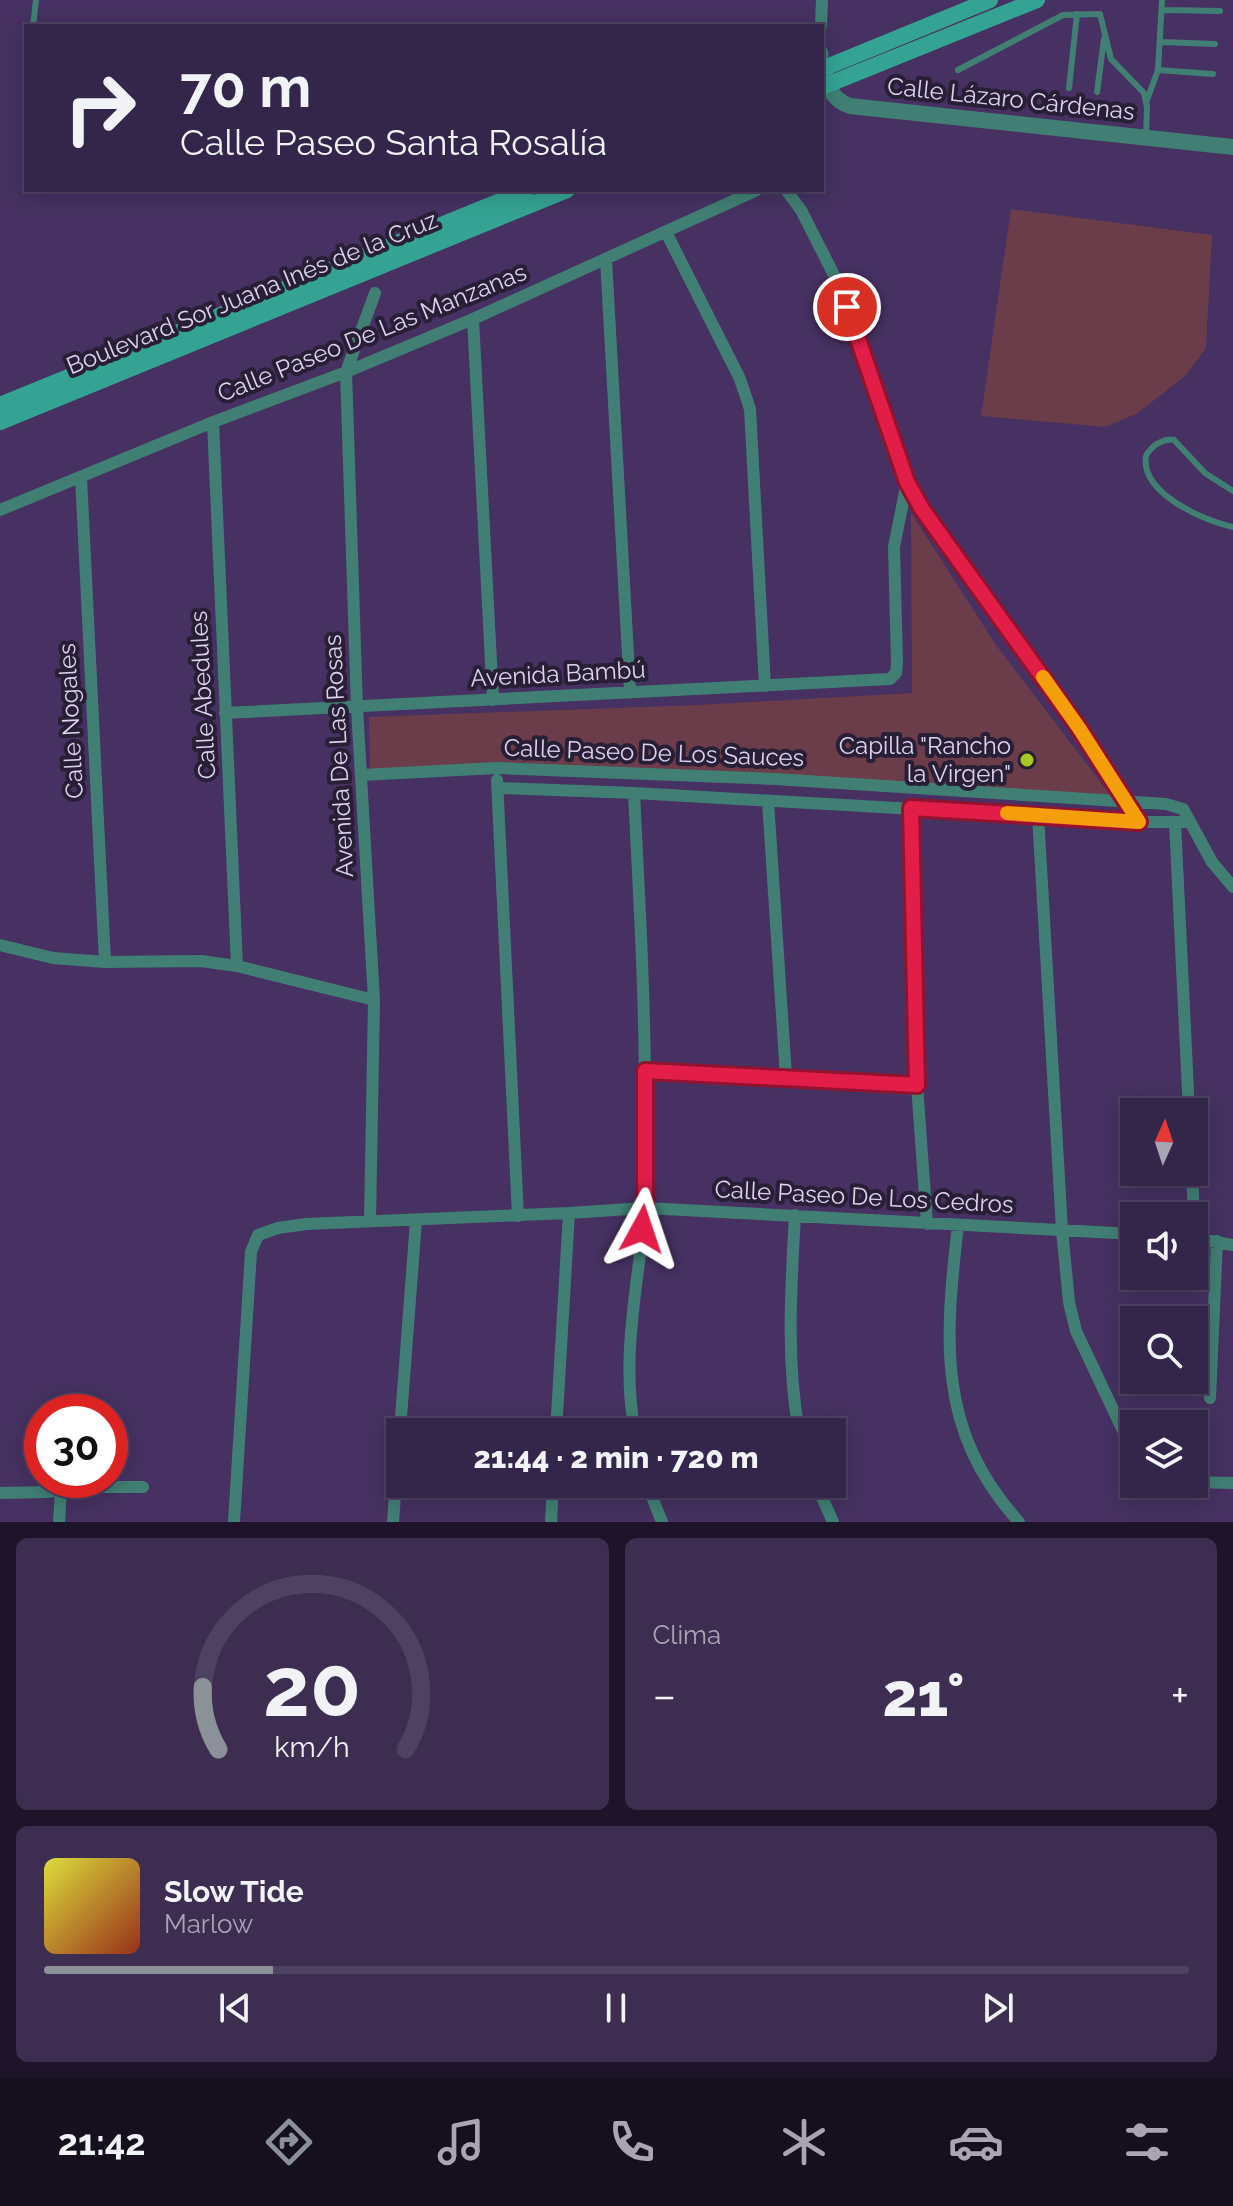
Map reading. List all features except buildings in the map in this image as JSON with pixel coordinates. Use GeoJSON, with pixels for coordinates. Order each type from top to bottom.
{"type":"FeatureCollection","features":[{"type":"Feature","properties":{"kind":"main road"},"geometry":{"type":"LineString","coordinates":[[824,72],[990,0]]}},
{"type":"Feature","properties":{"kind":"main road"},"geometry":{"type":"LineString","coordinates":[[824,72],[1037,0]]}},
{"type":"Feature","properties":{"kind":"main road","name":"Boulevard Sor Juana Inés de la Cruz"},"geometry":{"type":"LineString","coordinates":[[0,422],[362,266],[523,192]]}},
{"type":"Feature","properties":{"kind":"main road","name":"Boulevard Sor Juana Inés de la Cruz"},"geometry":{"type":"LineString","coordinates":[[0,405],[562,192]]}},
{"type":"Feature","properties":{"kind":"street"},"geometry":{"type":"LineString","coordinates":[[821,24],[822,0]]}},
{"type":"Feature","properties":{"kind":"street","name":"Calle Lázaro Cárdenas"},"geometry":{"type":"LineString","coordinates":[[824,74],[836,99],[850,106],[1233,147]]}},
{"type":"Feature","properties":{"kind":"street","name":"Calle Paseo De Las Manzanas"},"geometry":{"type":"LineString","coordinates":[[0,510],[473,319],[753,192]]}},
{"type":"Feature","properties":{"kind":"street"},"geometry":{"type":"LineString","coordinates":[[788,192],[801,210],[836,279],[907,482],[948,548],[1079,728],[1139,822]]}},
{"type":"Feature","properties":{"kind":"street"},"geometry":{"type":"LineString","coordinates":[[666,232],[740,379],[750,409],[765,686]]}},
{"type":"Feature","properties":{"kind":"street"},"geometry":{"type":"LineString","coordinates":[[606,259],[630,691]]}},
{"type":"Feature","properties":{"kind":"street","name":"Avenida De Las Rosas"},"geometry":{"type":"LineString","coordinates":[[370,1221],[374,1000],[357,708],[346,372],[375,293]]}},
{"type":"Feature","properties":{"kind":"street"},"geometry":{"type":"LineString","coordinates":[[473,319],[493,700]]}},
{"type":"Feature","properties":{"kind":"street","name":"Calle Abedules"},"geometry":{"type":"LineString","coordinates":[[213,422],[237,966]]}},
{"type":"Feature","properties":{"kind":"street","name":"Calle Nogales"},"geometry":{"type":"LineString","coordinates":[[81,477],[105,962]]}},
{"type":"Feature","properties":{"kind":"street","name":"Avenida Bambú"},"geometry":{"type":"LineString","coordinates":[[225,713],[893,678],[897,663],[894,547],[907,482]]}},
{"type":"Feature","properties":{"kind":"street"},"geometry":{"type":"LineString","coordinates":[[497,768],[518,1216]]}},
{"type":"Feature","properties":{"kind":"street","name":"Calle Paseo De Los Sauces"},"geometry":{"type":"LineString","coordinates":[[361,775],[497,768],[775,779],[1166,804],[1183,809],[1190,822],[1139,822],[498,788]]}},
{"type":"Feature","properties":{"kind":"street"},"geometry":{"type":"LineString","coordinates":[[633,1418],[628,1349],[645,1208],[645,1071],[634,793]]}},
{"type":"Feature","properties":{"kind":"street"},"geometry":{"type":"LineString","coordinates":[[768,801],[786,1077]]}},
{"type":"Feature","properties":{"kind":"street"},"geometry":{"type":"LineString","coordinates":[[911,808],[917,1085],[927,1224]]}},
{"type":"Feature","properties":{"kind":"street"},"geometry":{"type":"LineString","coordinates":[[1038,815],[1066,1284],[1076,1331],[1120,1424]]}},
{"type":"Feature","properties":{"kind":"street"},"geometry":{"type":"LineString","coordinates":[[1175,822],[1188,1098]]}},
{"type":"Feature","properties":{"kind":"street"},"geometry":{"type":"LineString","coordinates":[[1190,822],[1212,862],[1233,887]]}},
{"type":"Feature","properties":{"kind":"street"},"geometry":{"type":"LineString","coordinates":[[0,945],[53,958],[105,962],[173,959],[237,966],[374,1000]]}},
{"type":"Feature","properties":{"kind":"street"},"geometry":{"type":"LineString","coordinates":[[645,1071],[917,1085]]}},
{"type":"Feature","properties":{"kind":"street","name":"Calle Paseo De Los Cedros"},"geometry":{"type":"LineString","coordinates":[[234,1522],[251,1252],[258,1235],[292,1226],[645,1208],[1120,1233]]}},
{"type":"Feature","properties":{"kind":"street"},"geometry":{"type":"LineString","coordinates":[[557,1418],[569,1213]]}},
{"type":"Feature","properties":{"kind":"street"},"geometry":{"type":"LineString","coordinates":[[795,1215],[791,1345],[796,1418]]}},
{"type":"Feature","properties":{"kind":"street"},"geometry":{"type":"LineString","coordinates":[[393,1522],[416,1221]]}},
{"type":"Feature","properties":{"kind":"street"},"geometry":{"type":"LineString","coordinates":[[958,1225],[948,1329],[948,1363],[956,1403],[966,1437],[987,1481],[1019,1522]]}},
{"type":"Feature","properties":{"kind":"street"},"geometry":{"type":"LineString","coordinates":[[1208,1240],[1233,1245]]}},
{"type":"Feature","properties":{"kind":"street"},"geometry":{"type":"LineString","coordinates":[[1210,1398],[1217,1241]]}},
{"type":"Feature","properties":{"kind":"street"},"geometry":{"type":"LineString","coordinates":[[1208,1482],[1233,1483]]}},
{"type":"Feature","properties":{"kind":"street"},"geometry":{"type":"LineString","coordinates":[[128,1487],[143,1487]]}},
{"type":"Feature","properties":{"kind":"street"},"geometry":{"type":"LineString","coordinates":[[0,1493],[24,1492]]}},
{"type":"Feature","properties":{"kind":"street"},"geometry":{"type":"LineString","coordinates":[[59,1522],[60,1498]]}},
{"type":"Feature","properties":{"kind":"street"},"geometry":{"type":"LineString","coordinates":[[551,1522],[552,1498]]}},
{"type":"Feature","properties":{"kind":"street"},"geometry":{"type":"LineString","coordinates":[[653,1498],[662,1522]]}},
{"type":"Feature","properties":{"kind":"street"},"geometry":{"type":"LineString","coordinates":[[822,1498],[833,1522]]}},
{"type":"Feature","properties":{"kind":"lane"},"geometry":{"type":"LineString","coordinates":[[33,24],[36,0]]}},
{"type":"Feature","properties":{"kind":"lane"},"geometry":{"type":"LineString","coordinates":[[1146,137],[1147,100],[1158,70],[1162,0]]}},
{"type":"Feature","properties":{"kind":"lane"},"geometry":{"type":"LineString","coordinates":[[1163,10],[1220,11]]}},
{"type":"Feature","properties":{"kind":"lane"},"geometry":{"type":"LineString","coordinates":[[1069,88],[1077,14]]}},
{"type":"Feature","properties":{"kind":"lane"},"geometry":{"type":"LineString","coordinates":[[958,70],[1063,15],[1100,14],[1111,59],[1138,84],[1147,100]]}},
{"type":"Feature","properties":{"kind":"lane"},"geometry":{"type":"LineString","coordinates":[[1097,92],[1105,35]]}},
{"type":"Feature","properties":{"kind":"lane"},"geometry":{"type":"LineString","coordinates":[[1161,42],[1215,44]]}},
{"type":"Feature","properties":{"kind":"lane"},"geometry":{"type":"LineString","coordinates":[[1158,70],[1213,74]]}},
{"type":"Feature","properties":{"kind":"lane"},"geometry":{"type":"LineString","coordinates":[[1233,491],[1205,473],[1174,440],[1164,440],[1146,456],[1148,472],[1167,496],[1200,517],[1233,527]]}},
{"type":"Feature","properties":{"kind":"shaded area"},"geometry":{"type":"Polygon","coordinates":[[[1011,209],[1212,235],[1206,348],[1186,375],[1136,414],[1105,427],[981,416],[1011,209]]]}},
{"type":"Feature","properties":{"kind":"shaded area"},"geometry":{"type":"Polygon","coordinates":[[[911,513],[996,645],[1111,796],[510,764],[370,770],[369,717],[698,705],[912,693],[911,513]]]}},
{"type":"Feature","properties":{"kind":"slow traffic"},"geometry":{"type":"LineString","coordinates":[[1007,813],[1139,822],[1043,677]]}},
{"type":"Feature","properties":{"kind":"place","name":"Capilla \"Rancho la Virgen\""},"geometry":{"type":"Point","coordinates":[1027,760]}},
{"type":"Feature","properties":{"kind":"route"},"geometry":{"type":"LineString","coordinates":[[642,1229],[645,1208],[645,1071],[917,1085],[911,808],[1139,822],[1079,728],[922,509],[907,482],[847,307]]}}]}
